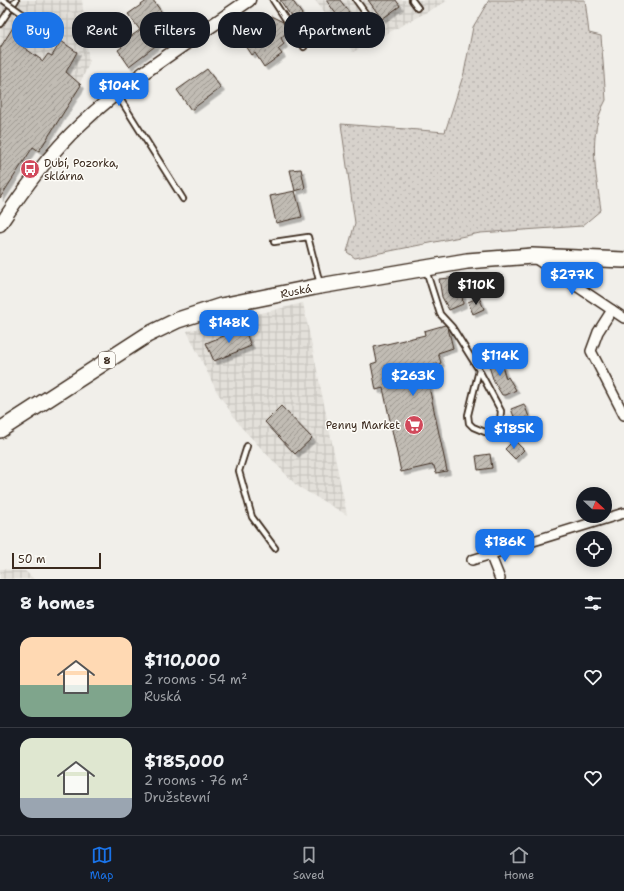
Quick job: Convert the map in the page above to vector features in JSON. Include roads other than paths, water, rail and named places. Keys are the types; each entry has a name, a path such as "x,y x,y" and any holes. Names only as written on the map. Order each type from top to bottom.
{"main road":[{"name":"Ruská","path":"0,430 128,346 169,325 221,306 320,286 467,261 532,256 624,260"}],"street":[{"path":"0,226 32,178 52,154 80,125 117,94 249,0"},
{"path":"532,256 624,318"},
{"path":"612,310 598,332 591,351 624,416"},
{"path":"472,560 624,513"},
{"path":"490,554 500,579"}],"lane":[{"path":"3,0 20,12"},
{"path":"0,24 16,0"},
{"path":"272,0 284,18"},
{"path":"356,0 365,12"},
{"path":"412,0 418,8"},
{"path":"117,94 184,199"},
{"path":"274,242 308,237 320,286"},
{"path":"425,268 440,314 452,327 479,370 501,411 500,421 494,429 485,432 473,427 469,423 468,416 479,370"},
{"path":"247,446 239,471 252,517 275,548"}],"place":[{"name":"Dubí, Pozorka, sklárna","path":"30,169"},
{"name":"Penny Market","path":"414,425"}]}
